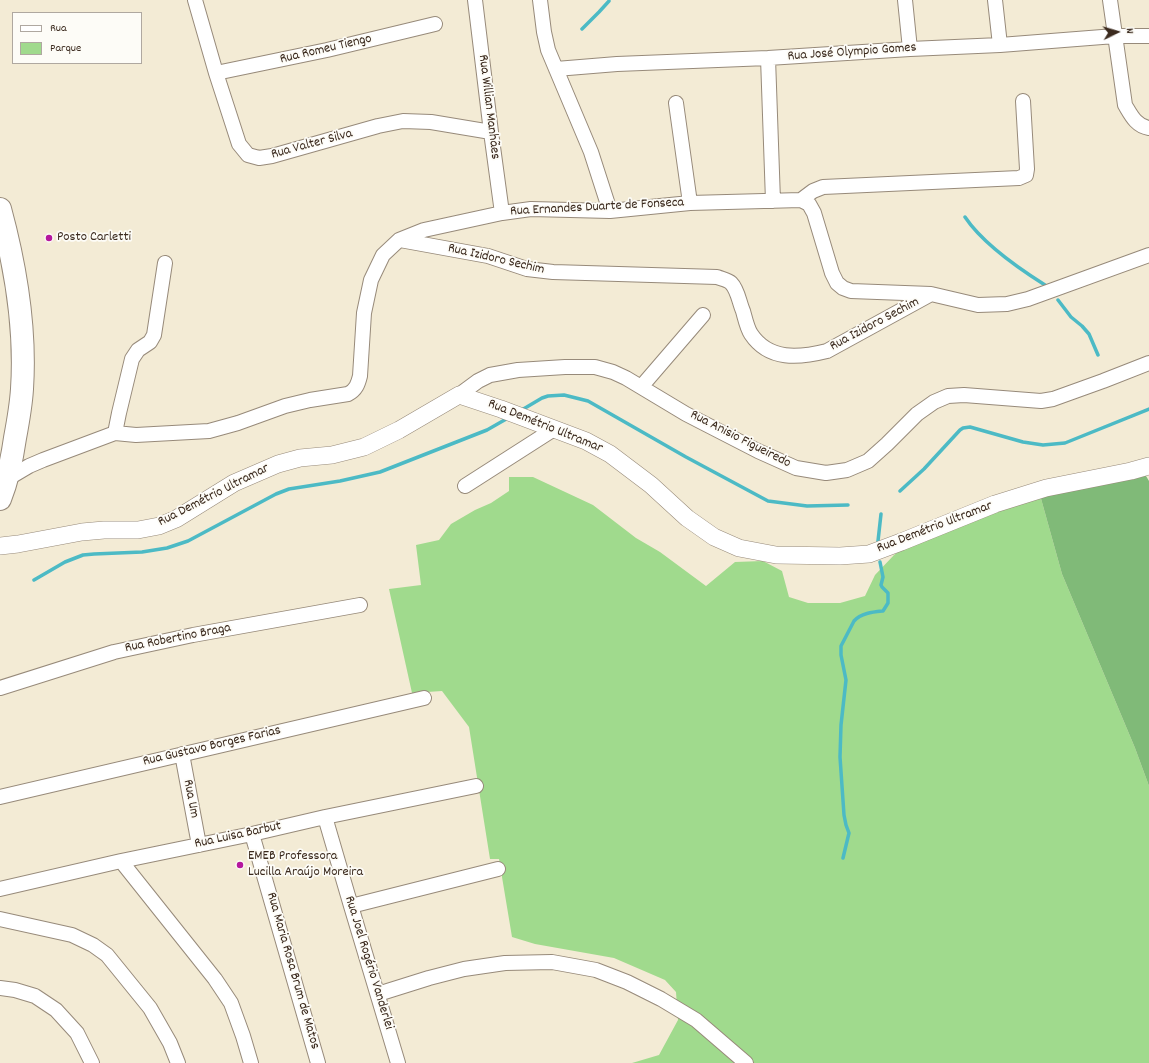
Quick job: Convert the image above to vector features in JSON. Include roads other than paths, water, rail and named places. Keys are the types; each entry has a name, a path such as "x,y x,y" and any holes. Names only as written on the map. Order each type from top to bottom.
{"highway":[{"path":"0,209 19,298 22,346 22,390 17,426 6,446 4,475 0,500"}],"street":[{"name":"Rua Valter Silva","path":"195,0 216,73 239,144 248,155 259,158 272,156 378,126 403,122 431,122 490,132"},
{"name":"Rua Willian Manhães","path":"475,0 490,132 502,213"},
{"path":"540,0 548,50 590,152 610,211"},
{"path":"904,0 910,49"},
{"path":"995,0 1000,45"},
{"path":"1110,0 1125,105 1132,118 1144,127 1149,128"},
{"name":"Rua Romeu Tiengo","path":"216,73 327,50 435,24"},
{"name":"Rua José Olympio Gomes","path":"556,69 617,64 768,58 1000,45 1115,36 1149,36"},
{"path":"768,58 773,201"},
{"path":"931,294 851,291 843,288 837,283 832,273 810,204 801,200 813,191 823,187 1019,178 1026,175 1027,169 1023,101"},
{"path":"676,103 690,203"},
{"name":"Rua Ernandes Duarte de Fonseca","path":"4,475 115,433 136,435 209,431 238,423 285,406 310,400 348,394 358,385 360,376 364,313 371,280 383,255 399,240 424,230 502,213 531,209 610,211 690,203 801,200"},
{"name":"Rua Izidoro Sechim","path":"399,240 488,256 527,269 552,272 717,277 730,282 736,291 750,334 762,346 776,354 791,356 808,356 827,351 931,294 978,305 1007,304 1028,299 1149,255"},
{"path":"115,433 132,359 138,350 150,342 154,335 165,263"},
{"path":"641,387 703,315"},
{"name":"Rua Anisio Figueiredo","path":"459,395 478,381 490,375 518,370 595,367 613,372 626,378 686,414 758,451 796,468 826,473 847,470 868,461 917,414 934,402 948,396 964,395 1041,400 1053,399 1149,363"},
{"name":"Rua Demétrio Ultramar","path":"0,546 82,532 104,530 138,530 159,526 176,519 234,483 278,464 300,458 332,454 364,447 399,430 459,395 506,410 586,441 610,454 651,485 687,518 714,537 739,548 776,555 840,556 869,554 995,504 1039,490 1149,466"},
{"path":"466,486 554,429"},
{"name":"Rua Robertino Braga","path":"0,688 114,652 360,605"},
{"name":"Rua Gustavo Borges Farias","path":"0,797 424,698"},
{"name":"Rua Um","path":"182,754 199,845"},
{"name":"Rua Luisa Barbut","path":"0,888 325,817 476,786"},
{"name":"Rua Joel Rogério Vanderlei","path":"325,817 398,1063"},
{"name":"Rua Maria Rosa Brum de Matos","path":"252,834 318,1063"},
{"path":"121,861 216,979 231,1003 244,1036 250,1063"},
{"path":"351,906 498,869"},
{"path":"0,919 72,935 93,945 107,955 150,1008 170,1044 178,1063"},
{"path":"378,994 429,978 505,963 552,962 596,970 648,992 696,1020 746,1063"},
{"path":"0,988 15,990 35,996 56,1010 77,1033 92,1063"}],"waterway":[{"path":"582,29 609,1"},
{"path":"965,217 972,227 991,246 1045,285"},
{"path":"1058,300 1071,317 1089,334 1098,355"},
{"path":"520,411 548,396 564,395 588,401 686,457 768,501 807,506 848,505"},
{"path":"900,491 924,469 963,428 970,427 1023,442 1043,445 1065,443 1149,409"},
{"path":"34,580 65,562 83,555 142,552 167,548 188,541 276,494 289,489 340,481 380,472 487,430 508,418"},
{"path":"878,541 881,514"},
{"path":"843,858 849,833 844,815 840,757 841,725 846,680 841,655 841,646 857,618 867,613 883,611 888,603 888,593 881,585 883,577 880,562"}],"place":[{"name":"Posto Carletti","path":"49,238"},
{"name":"EMEB Professora Lucilla Araújo Moreira","path":"240,865"}]}
